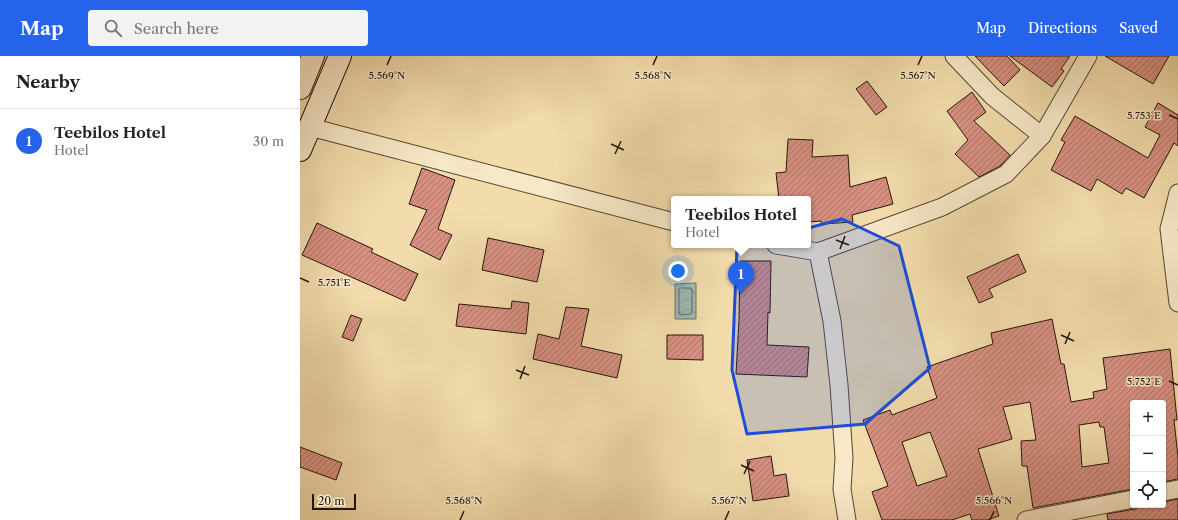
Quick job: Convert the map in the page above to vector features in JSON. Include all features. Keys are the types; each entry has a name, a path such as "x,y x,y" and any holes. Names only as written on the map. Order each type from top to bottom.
{"street":[{"path":"300,88 314,56"},
{"path":"300,150 340,56"},
{"path":"954,56 992,96 1042,136"},
{"path":"794,248 818,252 942,207 1006,174 1042,136 1088,56"},
{"path":"310,128 671,221"},
{"path":"1178,193 1169,229 1178,303"},
{"path":"818,252 832,321 839,385 844,458 842,489 848,520"},
{"path":"1166,491 1178,489"},
{"path":"1026,520 1130,500"}],"highlighted area":[{"path":"842,219 899,246 930,368 865,424 747,434 732,370 737,247"}],"water":[{"path":"696,283 696,319 675,319 675,284"}],"building":[{"path":"975,56 1007,56 1020,70 1004,86"},
{"path":"1010,56 1070,56 1061,69 1064,71 1052,87"},
{"path":"1105,56 1169,56 1153,84"},
{"path":"867,81 887,107 876,115 856,89"},
{"path":"972,92 986,112 974,121 1010,155 1000,166 979,177 955,154 968,140 947,111"},
{"path":"1158,103 1178,115 1178,146 1174,143 1144,198 1126,188 1122,194 1097,179 1091,191 1051,170 1065,142 1061,140 1075,116 1148,158 1160,135 1145,127"},
{"path":"788,139 813,140 812,157 848,155 850,187 886,177 893,204 852,215 853,222 822,224 821,221 811,222 811,196 779,196 776,173 786,172"},
{"path":"422,168 455,180 438,229 452,235 440,260 410,245 427,210 409,204"},
{"path":"317,223 373,249 371,252 418,274 405,301 302,255"},
{"path":"488,238 544,250 537,282 482,270"},
{"path":"1018,254 1026,272 989,289 993,297 979,303 967,277"},
{"path":"740,261 771,261 770,313 768,312 767,345 809,347 807,377 736,374"},
{"path":"512,301 529,303 526,334 456,326 459,304 511,309"},
{"path":"566,307 589,309 581,346 622,355 617,378 533,359 538,334 559,339"},
{"path":"351,315 362,319 353,341 342,337"},
{"path":"1052,319 1061,364 1064,364 1071,402 1094,398 1093,392 1107,389 1103,358 1170,349 1177,420 1174,420 1178,457 1178,479 1166,481 1166,400 1130,400 1130,490 1033,508 1027,466 1022,466 1021,441 1036,440 1030,402 1003,407 1012,439 978,449 999,516 987,520 972,520 970,514 952,520 882,520 872,492 888,486 863,420 890,410 892,415 937,398 927,367 993,344 991,333","holes":["1099,422 1100,427 1104,427 1109,463 1082,467 1079,425","930,432 947,476 917,486 902,442"]},
{"path":"667,335 703,335 703,360 667,359"},
{"path":"300,447 342,463 336,480 300,467"},
{"path":"771,456 774,476 786,474 789,496 753,501 747,460"},
{"path":"1178,499 1178,520 1108,520 1107,514 1137,508 1166,508 1166,501"}],"place":[{"name":"Teebilos Hotel","path":"741,294"}]}
